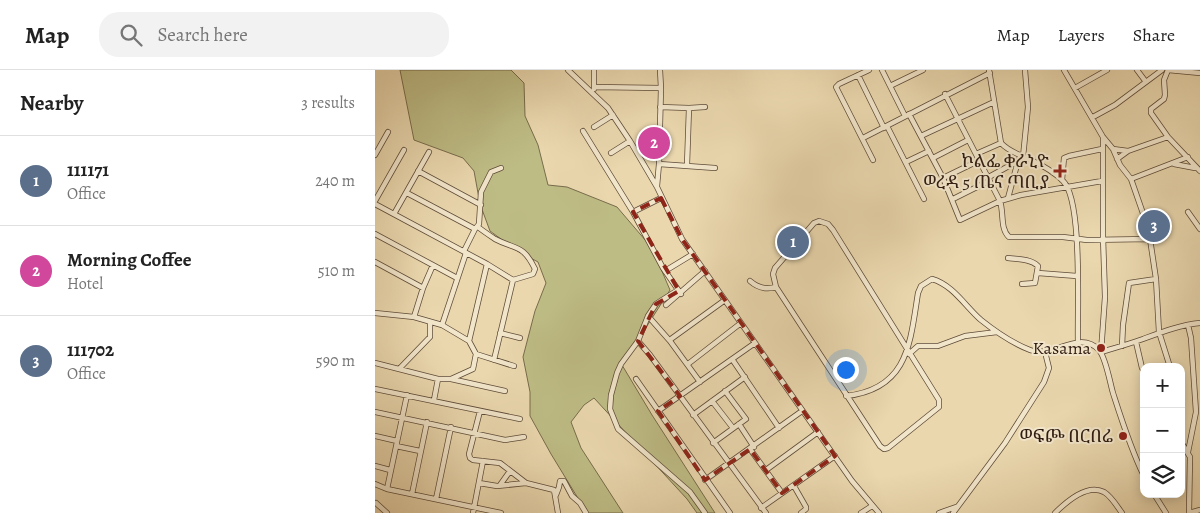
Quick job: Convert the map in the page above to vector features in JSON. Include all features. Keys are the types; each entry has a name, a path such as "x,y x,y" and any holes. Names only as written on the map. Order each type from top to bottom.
{"street":[{"path":"568,70 594,93 613,116 657,187 682,239 802,411 879,513"},
{"path":"594,70 594,93"},
{"path":"657,187 661,88 659,70"},
{"path":"869,70 837,85 837,87 873,160"},
{"path":"882,70 933,158 953,199 960,220 1009,198 1102,181"},
{"path":"890,86 923,70"},
{"path":"953,199 1018,161 1022,156 1028,107 1025,70"},
{"path":"1064,70 1103,137 1113,149 1126,175 1131,179 1146,222 1156,279 1159,332 1168,363"},
{"path":"1075,88 1107,70"},
{"path":"1137,70 1146,82"},
{"path":"1093,117 1115,105 1162,70"},
{"path":"1198,169 1168,137 1151,113 1151,109 1164,99 1165,80 1168,70 1200,73"},
{"path":"863,138 989,71 1001,143 1009,150 1041,165 1062,180 1067,186 1077,239 1078,343"},
{"path":"858,76 906,162 924,199"},
{"path":"594,87 661,88"},
{"path":"945,94 1000,201 1003,214 1003,229 1009,237 1104,241 1149,239"},
{"path":"921,136 994,102"},
{"path":"660,107 705,107"},
{"path":"687,165 689,108"},
{"path":"594,127 613,116"},
{"path":"583,131 679,292"},
{"path":"375,155 387,132"},
{"path":"1103,137 1102,181 1105,297 1101,352 1121,416 1140,466"},
{"path":"1117,159 1128,151 1168,137"},
{"path":"933,158 969,140"},
{"path":"611,153 630,141"},
{"path":"976,154 1001,143"},
{"path":"1062,180 1065,158 1102,149"},
{"path":"1113,149 1128,151"},
{"path":"404,150 375,203 513,280 533,274 535,269 525,252 407,193"},
{"path":"906,162 929,151"},
{"path":"394,214 429,152"},
{"path":"1131,179 1188,157"},
{"path":"943,178 978,161"},
{"path":"1009,198 1018,161"},
{"path":"659,164 715,168"},
{"path":"1172,164 1198,169"},
{"path":"442,325 465,252 481,218 481,192 491,172 501,168"},
{"path":"418,171 481,205"},
{"path":"633,212 661,198"},
{"path":"1188,212 1200,229"},
{"path":"823,221 833,230 908,352 940,403 939,407 927,418 888,448 884,449 879,446 776,287 773,274 775,268 815,223 823,221"},
{"path":"375,234 457,278"},
{"path":"665,271 693,254"},
{"path":"1008,258 1022,259 1035,263 1038,266 1035,283 1022,284"},
{"path":"375,262 423,288"},
{"path":"469,341 487,264"},
{"path":"414,316 433,265"},
{"path":"666,305 679,292 705,272"},
{"path":"1038,273 1077,276"},
{"path":"846,396 856,395 883,385 893,376 908,352 918,293 921,286 932,279 943,282 980,319 998,332 1032,351 1045,352 1078,343 1088,343 1101,352"},
{"path":"1122,346 1129,283 1156,279"},
{"path":"494,360 513,280"},
{"path":"750,282 760,288 769,289 776,287"},
{"path":"679,292 656,304 648,316 638,341 621,364 610,403 611,415 618,429 689,492 705,513"},
{"path":"670,341 725,300"},
{"path":"375,313 414,316 442,325 469,341 476,354 473,368 451,379"},
{"path":"648,316 670,341 700,382"},
{"path":"400,368 430,337 430,322"},
{"path":"1101,352 1136,342 1159,332 1188,324 1200,323"},
{"path":"688,364 741,324"},
{"path":"1188,324 1191,338 1197,412 1188,452"},
{"path":"908,352 918,346 938,346 965,336 998,332"},
{"path":"500,333 520,338"},
{"path":"638,341 765,513"},
{"path":"1136,342 1141,363"},
{"path":"658,411 755,343"},
{"path":"953,513 1005,444 1045,382 1049,368 1045,352"},
{"path":"476,354 514,366"},
{"path":"732,359 779,428"},
{"path":"375,363 438,379 451,379 505,391"},
{"path":"693,414 745,377"},
{"path":"434,400 438,379"},
{"path":"636,379 729,513"},
{"path":"375,389 519,419"},
{"path":"713,442 746,418 725,391"},
{"path":"387,489 407,395"},
{"path":"712,401 733,428"},
{"path":"480,411 469,457 473,460 500,463 526,483"},
{"path":"705,480 802,411"},
{"path":"375,412 475,432 505,440 524,438"},
{"path":"412,494 427,422"},
{"path":"739,424 752,448 782,493"},
{"path":"436,499 451,427"},
{"path":"766,470 818,432"},
{"path":"375,436 420,451"},
{"path":"1185,448 1190,457 1189,513 1200,510"},
{"path":"761,508 835,456"},
{"path":"473,513 483,461"},
{"path":"375,466 390,470"},
{"path":"500,485 510,471"},
{"path":"556,495 560,481 563,481 586,513"},
{"path":"479,483 491,486 526,483 554,490 558,513"},
{"path":"375,484 387,489 501,513"},
{"path":"794,486 806,507 806,510 801,513"},
{"path":"1055,513 1067,501 1089,491 1103,492 1110,497 1122,513"},
{"path":"1157,498 1166,513"},
{"path":"376,503 387,513"},
{"path":"861,513 872,506"},
{"path":"939,513 957,506"}],"highlighted area":[{"path":"661,198 682,239 835,456 782,493 750,449 705,480 658,411 680,396 638,341 656,304 679,291 633,212"}],"shaded area":[{"path":"400,70 511,70 524,83 525,116 538,145 548,185 567,187 617,207 652,248 670,290 622,365 715,513 697,513 687,499 594,398 584,405 571,422 581,448 623,513 587,513 530,416 530,392 523,357 535,311 546,283 538,262 516,250 490,231 480,204 474,171 463,158 414,140"}],"place":[{"name":"Morning Coffee","path":"654,143"},
{"name":"ኮልፌ ቀራኒዮ ወረዳ 5 ጤና ጣቢያ","path":"1060,171"},
{"name":"111702","path":"1154,226"},
{"name":"111171","path":"793,242"},
{"name":"Kasama","path":"1101,348"},
{"name":"ወፍጮ በርበሬ","path":"1123,436"}]}
